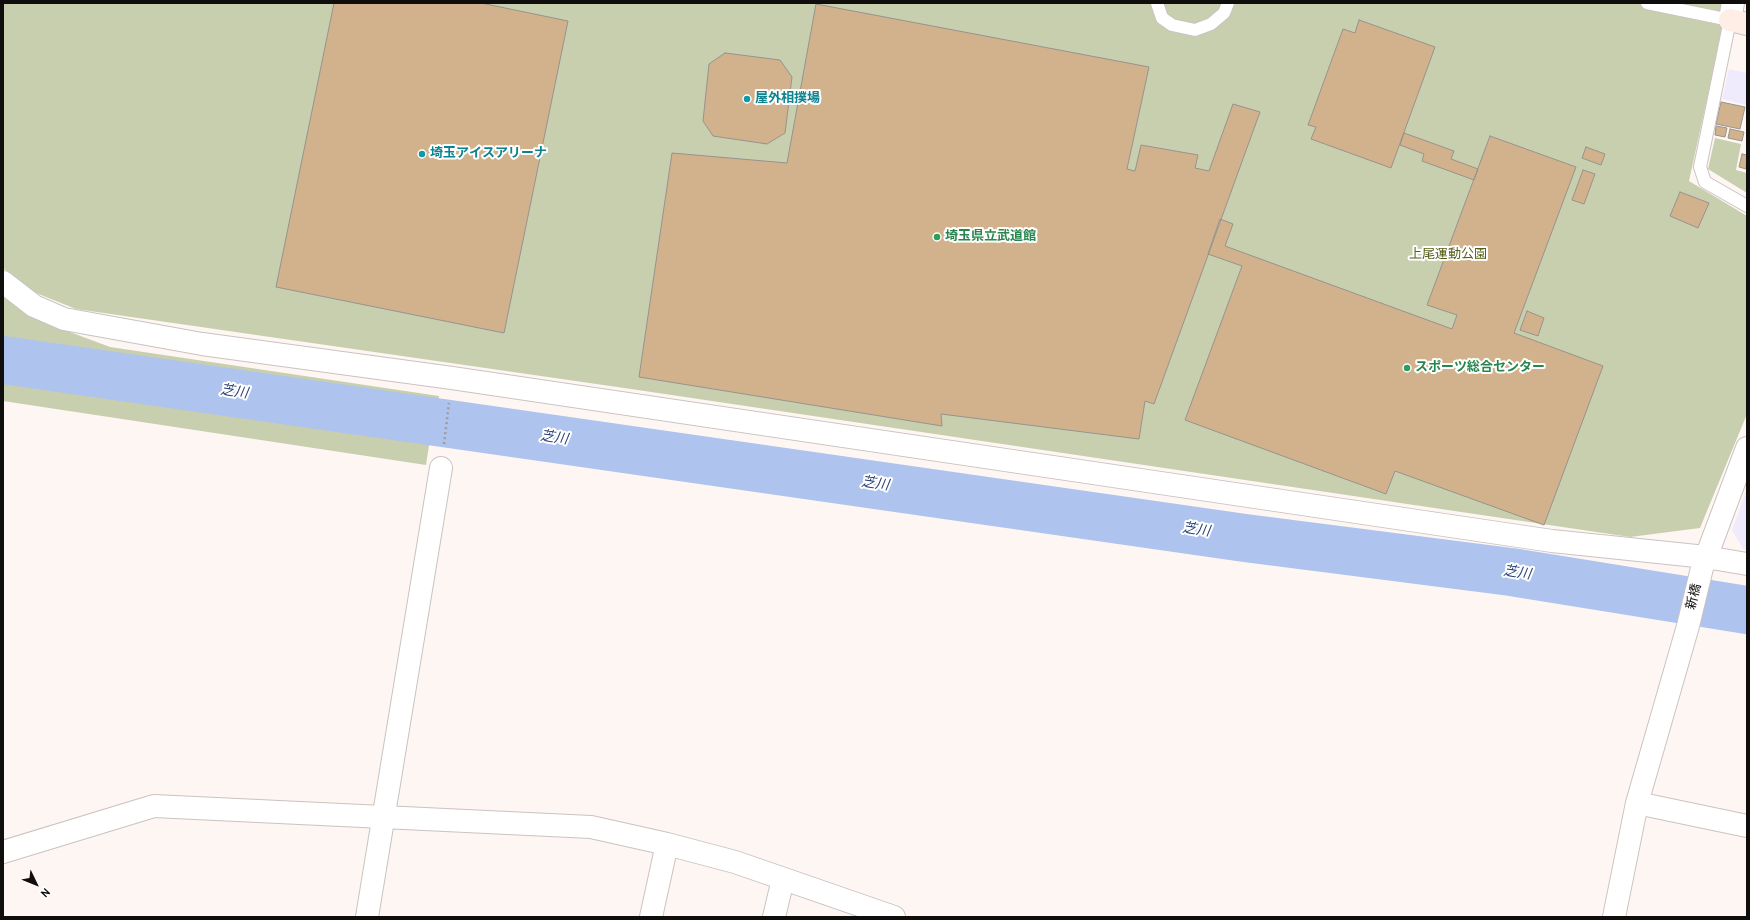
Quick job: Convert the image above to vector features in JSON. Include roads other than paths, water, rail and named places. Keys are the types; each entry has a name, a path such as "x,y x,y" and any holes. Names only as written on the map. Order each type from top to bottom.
{"street":[{"path":"3,282 34,306 64,319 202,344 460,380 1704,563 1747,564"},
{"name":"新橋","path":"1614,917 1637,803 1688,626 1704,563 1747,448"},
{"path":"367,917 441,468"},
{"path":"1637,803 1747,826"},
{"path":"3,852 154,806 440,821 591,827 668,844 735,862 894,917"},
{"path":"651,917 668,844"},
{"path":"774,917 783,879"}],"lane":[{"path":"1157,3 1162,18 1172,24 1195,30 1211,24 1224,12 1228,3"},
{"path":"1647,3 1737,16 1700,167 1705,182 1747,206"}],"waterway":[{"name":"芝川","path":"3,360 1245,538 1511,572 1747,610"}],"place":[{"name":"屋外相撲場","path":"747,99"},
{"name":"埼玉アイスアリーナ","path":"422,154"},
{"name":"埼玉県立武道館","path":"937,237"},
{"name":"スポーツ総合センター","path":"1407,368"}],"park label":[{"name":"上尾運動公園","path":"1448,255"}]}
